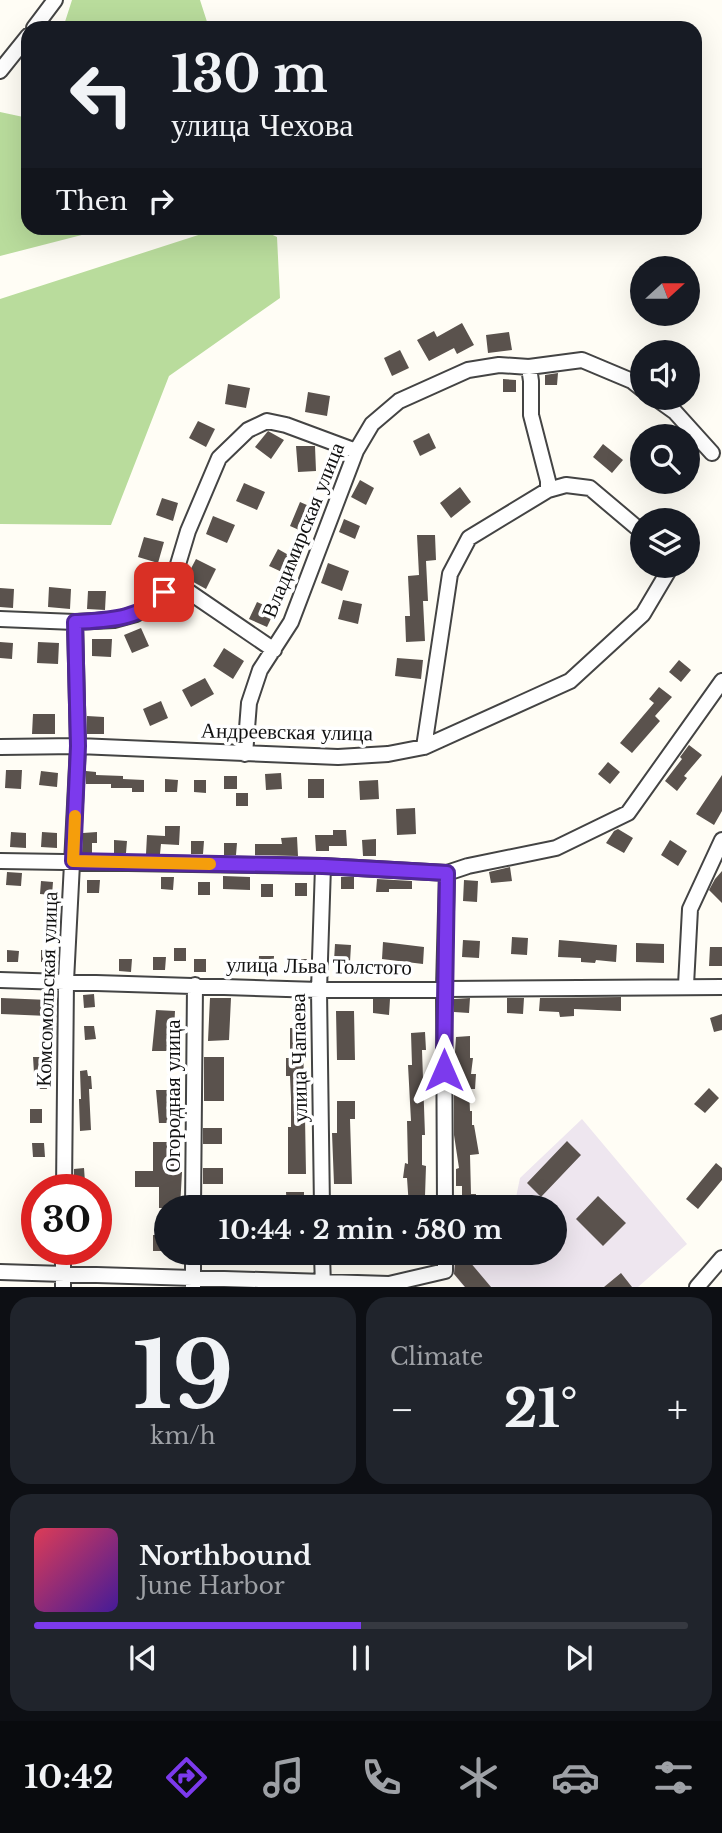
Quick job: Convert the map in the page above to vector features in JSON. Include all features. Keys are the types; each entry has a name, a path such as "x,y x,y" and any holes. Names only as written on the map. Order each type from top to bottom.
{"street":[{"path":"39,21 55,0"},
{"path":"0,71 21,45"},
{"name":"Владимирская улица","path":"245,754 249,703 260,670 291,622 356,451 372,424 399,401 468,370 499,365 529,367 582,360 630,380"},
{"path":"529,367 531,415 548,490"},
{"path":"672,410 712,453"},
{"path":"0,619 75,622 114,620 136,614 155,603 173,581 188,531 219,458 248,429 267,421 286,425 356,451"},
{"path":"424,747 450,574 468,538 548,490 566,485 590,488 630,522"},
{"name":"Андреевская улица","path":"0,747 78,746 338,757 388,754 424,747 570,681 643,614 664,578"},
{"path":"173,581 274,650"},
{"name":"Комсомольская улица","path":"64,1174 66,981 78,746 75,622"},
{"path":"0,861 323,866 447,873 468,866 556,848 628,813 722,681"},
{"path":"686,985 690,909 722,840"},
{"name":"улица Чапаева","path":"322,1195 319,990 323,866"},
{"path":"445,1195 444,988 447,873"},
{"name":"улица Льва Толстого","path":"0,980 319,990 686,985 722,987"},
{"name":"Огородная улица","path":"193,1195 195,985"},
{"path":"697,1287 722,1258"},
{"path":"323,1265 323,1284"},
{"path":"0,1272 63,1280 389,1284 445,1271 445,1265"}],"shaded area":[{"path":"582,1119 687,1244 638,1287 464,1287 449,1268 453,1265 567,1265 567,1195 516,1195 520,1178"}],"green space":[{"path":"72,0 200,0 207,21 65,21"},
{"path":"0,112 21,116 21,235 82,235 0,256"},
{"path":"198,235 277,237 280,298 169,376 111,525 0,524 0,299"}],"building":[{"path":"462,323 474,345 457,354 454,348 429,361 417,340 434,331 437,337"},
{"path":"509,332 512,350 488,353 486,335"},
{"path":"400,350 409,368 392,376 384,358"},
{"path":"558,373 557,385 545,385 545,375"},
{"path":"503,379 516,380 516,392 503,392"},
{"path":"228,384 250,388 246,408 225,404"},
{"path":"308,392 330,396 327,416 305,412"},
{"path":"198,421 215,429 206,447 189,438"},
{"path":"268,431 284,440 271,459 255,447"},
{"path":"429,433 436,448 420,456 413,441"},
{"path":"603,444 623,460 612,473 593,457"},
{"path":"296,446 315,446 316,471 298,472"},
{"path":"360,480 374,488 366,505 351,497"},
{"path":"244,483 265,492 257,510 236,501"},
{"path":"460,487 471,502 451,518 440,503"},
{"path":"162,498 178,503 173,521 156,515"},
{"path":"300,502 316,509 306,533 290,526"},
{"path":"213,516 235,525 227,543 206,534"},
{"path":"344,519 360,526 355,539 339,532"},
{"path":"417,535 435,535 436,560 426,561 428,601 423,601 425,641 406,642 405,616 410,616 408,576 419,575"},
{"path":"144,537 164,542 158,563 138,557"},
{"path":"278,549 292,557 284,573 269,566"},
{"path":"196,559 216,569 206,589 186,578"},
{"path":"328,563 349,571 342,591 321,583"},
{"path":"49,587 71,589 70,609 48,607"},
{"path":"0,588 14,589 13,608 0,607"},
{"path":"88,591 106,591 105,610 87,609"},
{"path":"175,600 185,612 174,622 164,610"},
{"path":"343,600 362,604 358,624 338,619"},
{"path":"257,602 275,610 267,627 249,619"},
{"path":"141,628 149,646 132,653 124,635"},
{"path":"92,639 112,639 111,657 92,656"},
{"path":"0,642 13,643 12,659 0,658"},
{"path":"38,642 59,643 58,664 37,663"},
{"path":"224,648 244,661 233,679 213,666"},
{"path":"397,658 423,660 421,679 395,676"},
{"path":"679,660 691,670 681,682 669,672"},
{"path":"205,678 214,694 191,707 182,690"},
{"path":"659,687 672,697 655,716 660,721 632,753 620,743 654,703 649,699"},
{"path":"161,701 168,718 150,726 143,709"},
{"path":"33,714 55,714 55,734 32,734"},
{"path":"87,716 104,717 104,734 87,734"},
{"path":"689,745 702,755 684,776 687,778 677,791 665,781"},
{"path":"608,762 620,772 610,784 598,774"},
{"path":"6,770 22,770 21,789 5,788"},
{"path":"41,771 58,773 57,787 39,785"},
{"path":"86,771 96,772 96,775 144,780 144,792 132,792 132,788 111,788 111,784 86,784"},
{"path":"281,773 282,789 266,790 265,774"},
{"path":"722,775 722,811 714,825 696,814"},
{"path":"224,776 237,776 237,789 224,789"},
{"path":"165,779 178,780 177,792 165,792"},
{"path":"308,779 324,779 324,798 308,798"},
{"path":"194,780 206,780 206,793 194,792"},
{"path":"378,780 379,799 360,800 359,781"},
{"path":"236,793 248,793 248,806 236,806"},
{"path":"415,808 416,834 397,835 396,809"},
{"path":"165,826 180,826 179,845 161,844 160,854 146,854 147,835 165,836"},
{"path":"618,829 633,838 624,853 606,843"},
{"path":"333,830 346,830 347,846 329,846 329,851 316,851 315,835 333,835"},
{"path":"11,832 26,833 26,848 10,847"},
{"path":"42,832 57,833 57,848 41,847"},
{"path":"97,832 97,843 92,843 92,853 82,853 83,833"},
{"path":"297,837 298,856 255,855 255,844 282,844 281,838"},
{"path":"376,839 376,856 363,856 362,840"},
{"path":"114,840 127,841 126,853 114,853"},
{"path":"670,840 687,851 678,866 661,855"},
{"path":"191,841 204,841 203,854 191,854"},
{"path":"224,843 237,843 236,855 224,855"},
{"path":"510,867 512,881 491,883 489,872"},
{"path":"722,871 722,903 709,890"},
{"path":"7,872 22,873 21,886 6,885"},
{"path":"223,876 250,877 250,890 223,889"},
{"path":"161,877 174,877 173,890 161,889"},
{"path":"341,877 354,877 354,889 341,889"},
{"path":"377,879 412,881 412,889 376,892"},
{"path":"87,880 100,880 99,893 87,893"},
{"path":"464,880 478,881 477,902 463,901"},
{"path":"41,881 53,882 52,895 40,894"},
{"path":"198,882 210,882 210,895 198,895"},
{"path":"295,883 307,883 307,896 295,896"},
{"path":"261,884 273,884 273,897 261,897"},
{"path":"512,937 528,938 527,955 511,954"},
{"path":"463,940 480,941 479,958 462,957"},
{"path":"559,940 617,945 616,962 581,962 581,958 558,957"},
{"path":"383,942 424,947 423,964 382,959"},
{"path":"636,943 664,944 664,963 636,962"},
{"path":"335,944 351,945 350,962 334,961"},
{"path":"710,947 722,947 722,966 709,966"},
{"path":"174,948 186,948 186,961 174,961"},
{"path":"7,950 19,951 18,962 7,962"},
{"path":"41,950 54,950 54,962 41,962"},
{"path":"259,956 274,956 273,973 258,973"},
{"path":"153,957 166,957 165,970 153,970"},
{"path":"119,959 132,959 131,972 119,971"},
{"path":"194,959 206,959 206,972 194,972"},
{"path":"228,959 240,960 240,972 228,972"},
{"path":"294,959 307,959 306,972 294,972"},
{"path":"94,994 95,1007 84,1008 83,995"},
{"path":"621,997 621,1011 574,1009 574,1016 560,1017 559,1012 539,1011 540,998"},
{"path":"1,998 49,1000 48,1016 1,1014"},
{"path":"210,998 231,998 229,1040 208,1041"},
{"path":"470,998 469,1013 454,1012 454,999"},
{"path":"507,998 524,998 523,1014 507,1013"},
{"path":"373,999 390,999 389,1015 373,1013"},
{"path":"156,1010 175,1011 173,1051 152,1051"},
{"path":"336,1011 354,1011 355,1060 337,1060"},
{"path":"722,1014 722,1030 714,1032 710,1018"},
{"path":"84,1026 94,1026 96,1039 85,1040"},
{"path":"290,1028 307,1028 307,1047 303,1047 304,1079 307,1079 308,1098 308,1117 305,1117 306,1174 288,1174 291,1098 290,1076 286,1076 286,1058 290,1058"},
{"path":"425,1032 426,1050 422,1050 425,1135 422,1135 422,1165 426,1166 425,1195 408,1195 407,1178 403,1178 405,1163 408,1164 407,1121 411,1121 408,1065 412,1065 411,1033"},
{"path":"470,1036 470,1058 473,1058 471,1074 476,1074 475,1089 469,1089 472,1125 479,1154 470,1155 471,1194 476,1195 462,1195 462,1186 456,1186 456,1169 459,1168 454,1135 456,1037"},
{"path":"33,1057 45,1057 47,1089 35,1089"},
{"path":"204,1057 224,1057 224,1101 204,1101"},
{"path":"87,1070 88,1076 91,1076 92,1089 89,1089 91,1130 80,1131 80,1071"},
{"path":"709,1088 719,1098 705,1113 694,1104"},
{"path":"156,1090 177,1090 180,1123 159,1123"},
{"path":"337,1101 355,1101 355,1119 350,1119 352,1184 334,1184 332,1133 337,1133"},
{"path":"30,1109 42,1109 42,1123 30,1123"},
{"path":"203,1128 222,1128 222,1144 203,1144"},
{"path":"567,1141 581,1155 543,1195 539,1195 527,1183"},
{"path":"153,1142 174,1142 174,1172 182,1172 181,1195 159,1195 159,1187 135,1187 135,1171 153,1171"},
{"path":"32,1143 44,1143 45,1157 33,1157"},
{"path":"716,1163 722,1168 722,1180 698,1209 686,1199"},
{"path":"84,1168 84,1174 74,1174 74,1169"},
{"path":"203,1168 223,1168 223,1184 203,1184"},
{"path":"286,1192 304,1192 304,1195 286,1195"},
{"path":"598,1196 626,1223 603,1246 576,1219"},
{"path":"455,1265 472,1265 491,1287 465,1287 454,1274"},
{"path":"621,1273 632,1287 604,1287"}],"slow traffic":[{"path":"75,816 73,861 210,864"}],"route":[{"path":"164,592 155,603 136,614 114,620 75,622 78,746 73,861 323,866 447,873 444,1070"}]}
